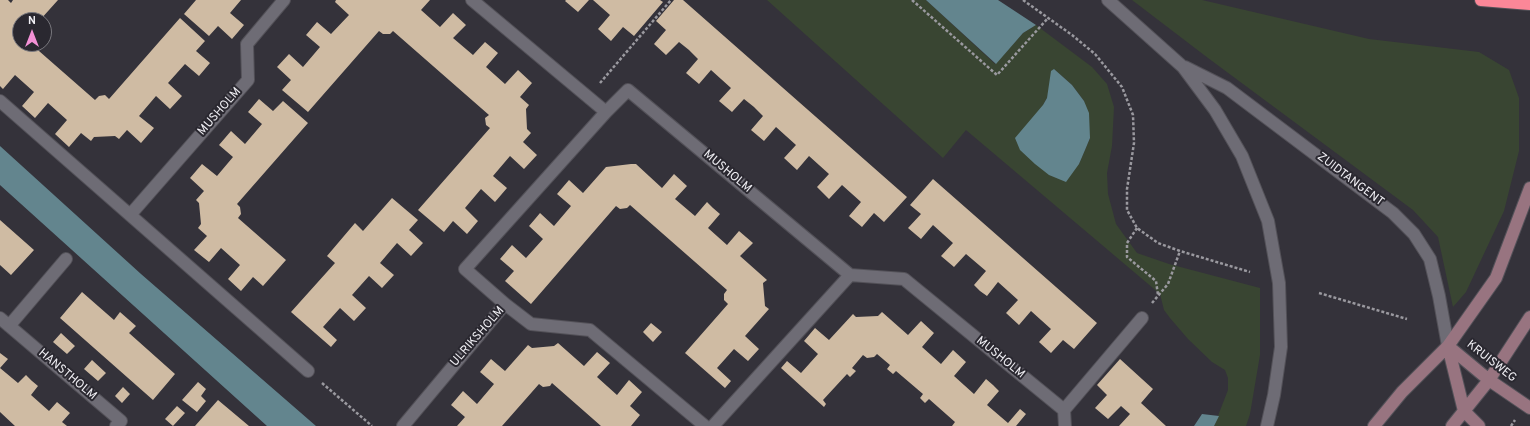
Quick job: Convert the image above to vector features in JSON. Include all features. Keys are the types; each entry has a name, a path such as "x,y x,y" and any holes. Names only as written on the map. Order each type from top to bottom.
{"highway":[{"path":"1481,0 1530,4"}],"main road":[{"path":"1374,426 1402,392 1448,346 1496,278 1530,188"},
{"path":"1452,426 1489,380 1530,317"},
{"name":"KRUISWEG","path":"1448,346 1489,380 1530,408"},
{"name":"KRUISWEG","path":"1448,346 1464,411"},
{"path":"1464,411 1479,426"}],"street":[{"name":"MUSHOLM","path":"130,215 248,80 247,44 284,0"},
{"path":"472,0 606,112"},
{"name":"ZUIDTANGENT","path":"1108,0 1184,67 1215,110 1242,156 1268,221 1279,283 1281,347 1274,395 1266,426"},
{"name":"ZUIDTANGENT","path":"1184,67 1227,88 1393,212 1414,234 1430,259 1439,296 1448,346"},
{"name":"MUSHOLM","path":"505,304 465,269 606,112 628,90 850,275 904,279 1064,410"},
{"path":"0,101 308,371"},
{"name":"HANSTHOLM","path":"66,259 4,322 120,421 116,426"},
{"path":"714,426 850,275"},
{"name":"ULRIKSHOLM","path":"403,426 505,304 531,324 590,330 705,426"},
{"path":"1065,426 1064,410 1142,318"}],"path":[{"path":"588,97 671,0"},
{"path":"912,0 997,75 1048,18"},
{"path":"1023,0 1072,35 1095,54 1122,87 1132,115 1134,143 1127,189 1127,210 1137,228 1158,243 1250,272"},
{"path":"1137,228 1127,242 1127,257 1156,281 1158,295 1168,284 1180,251"},
{"path":"1319,293 1407,319"},
{"path":"308,371 372,426"}],"green space":[{"path":"767,0 926,0 995,64 1023,33 1036,25 1092,67 1107,84 1114,107 1112,146 1107,173 1108,194 1116,224 1137,253 1169,264 1260,288 1260,355 1250,414 1246,426 1214,426 1228,390 1228,378 1225,370 1212,362 1188,339 1170,318 1164,310 1160,294 966,130 943,158","holes":["1054,69 1072,85 1084,101 1090,138 1079,164 1043,105 1047,98"]},
{"path":"1132,0 1202,0 1369,39 1479,52 1509,70 1519,98 1519,151 1504,211 1466,292 1453,307 1438,237 1413,210"}],"water":[{"path":"926,0 998,0 1036,25 1023,33 996,64"},
{"path":"1054,69 1072,85 1084,101 1089,113 1090,138 1079,164 1066,182 1049,175 1035,164 1020,150 1015,138 1043,105 1047,98 1051,71"},
{"path":"0,146 141,274 316,426 267,426 0,185"},
{"path":"1202,414 1219,416 1214,426 1194,426"}],"building":[{"path":"0,0 8,0 11,3 13,0 58,0 47,12 12,12 12,52 40,52 95,100 99,96 105,95 109,99 180,18 205,41 196,51 210,63 199,76 185,64 168,83 182,96 170,109 156,96 139,116 154,128 141,143 127,130 119,139 115,136 94,137 91,141 81,133 69,147 55,134 67,120 48,103 35,118 22,106 34,92 15,75 3,89 0,86"},
{"path":"196,0 241,0 230,13 244,25 232,39 218,26 209,36 184,14"},
{"path":"336,0 430,0 421,10 440,27 453,13 466,25 453,38 473,55 485,42 498,53 486,67 505,84 518,70 532,83 520,97 529,105 526,109 527,129 531,133 523,142 537,155 524,169 510,156 493,176 507,188 495,202 481,189 465,208 478,221 467,234 453,221 444,232 418,210 490,128 486,125 485,118 489,115 393,31 390,34 383,34 379,31 308,112 282,90 291,80 277,67 289,54 303,67 320,47 306,35 317,22 331,34 349,15 335,2"},
{"path":"589,0 578,12 565,1"},
{"path":"593,0 660,0 663,2 634,36 623,27 611,41 598,29 610,15"},
{"path":"674,0 683,0 907,197 884,222 874,213 862,227 849,216 861,202 842,185 829,199 817,187 829,174 809,156 797,170 784,158 796,145 776,127 764,141 751,130 763,116 754,107 744,99 732,112 719,101 731,88 711,70 699,84 686,73 698,59 689,50 679,42 666,55 654,44 666,30 656,21"},
{"path":"259,99 273,111 283,101 308,123 237,204 240,207 241,214 238,218 286,260 263,286 253,277 241,291 228,279 240,265 221,248 209,262 194,250 207,236 198,228 201,224 199,203 196,200 204,191 190,178 202,164 217,176 233,157 219,145 231,131 245,144 262,124 248,112"},
{"path":"636,164 662,188 674,174 687,186 675,199 695,216 707,202 720,214 708,228 727,245 739,231 753,243 740,256 767,280 763,283 765,306 769,309 745,336 759,349 748,361 734,349 717,368 731,381 725,388 685,353 728,304 724,300 724,294 727,290 630,205 627,208 620,209 616,206 531,304 505,281 514,271 500,259 512,245 526,258 543,239 529,226 540,213 554,226 571,206 557,194 569,180 583,193 606,167"},
{"path":"933,179 1097,323 1074,349 1063,340 1051,353 1039,342 1051,329 1031,311 1019,325 1006,313 1018,300 998,282 987,296 980,291 974,285 986,271 966,254 954,267 941,256 953,243 933,225 921,239 908,228 921,214 910,205"},
{"path":"392,198 418,220 409,230 423,243 411,256 397,243 380,263 394,275 382,288 369,276 352,295 366,308 354,321 340,308 323,327 337,340 331,347 291,312 335,263 327,256 355,223 363,231"},
{"path":"0,220 34,250 11,275 0,265"},
{"path":"82,292 114,320 120,312 136,326 129,333 175,374 153,400 60,318"},
{"path":"882,312 908,335 921,321 934,333 922,347 941,364 953,350 966,362 954,376 974,394 986,379 993,385 999,391 987,405 1008,423 1020,409 1026,414 1016,426 952,426 955,422 929,399 925,403 920,398 923,394 896,371 893,374 887,369 890,365 877,354 874,357 867,358 863,355 852,368 856,371 850,377 847,374 823,400 826,404 824,407 781,368 787,361 801,373 818,354 804,341 815,328 829,340 853,314 856,317 878,316"},
{"path":"651,323 662,332 653,342 643,332"},
{"path":"61,333 75,346 67,354 53,342"},
{"path":"558,343 584,366 597,352 610,363 597,377 617,395 629,380 642,392 630,406 640,415 631,426 601,426 552,383 550,386 543,387 539,384 502,426 457,426 465,417 451,405 463,391 477,404 494,384 480,372 491,359 505,371 528,345 532,348 554,346"},
{"path":"0,353 8,359 0,368"},
{"path":"1120,359 1153,389 1141,403 1166,426 1119,426 1130,414 1121,406 1108,419 1095,408 1107,395 1097,385"},
{"path":"92,360 106,373 98,381 84,369"},
{"path":"0,368 18,383 26,375 38,386 31,395 49,411 57,402 70,413 62,422 67,426 15,426 0,412"},
{"path":"198,382 206,389 201,396 206,401 197,412 182,400"},
{"path":"123,387 130,394 122,403 115,396"},
{"path":"218,400 249,426 195,426"},
{"path":"177,406 185,413 173,426 165,419"}]}
